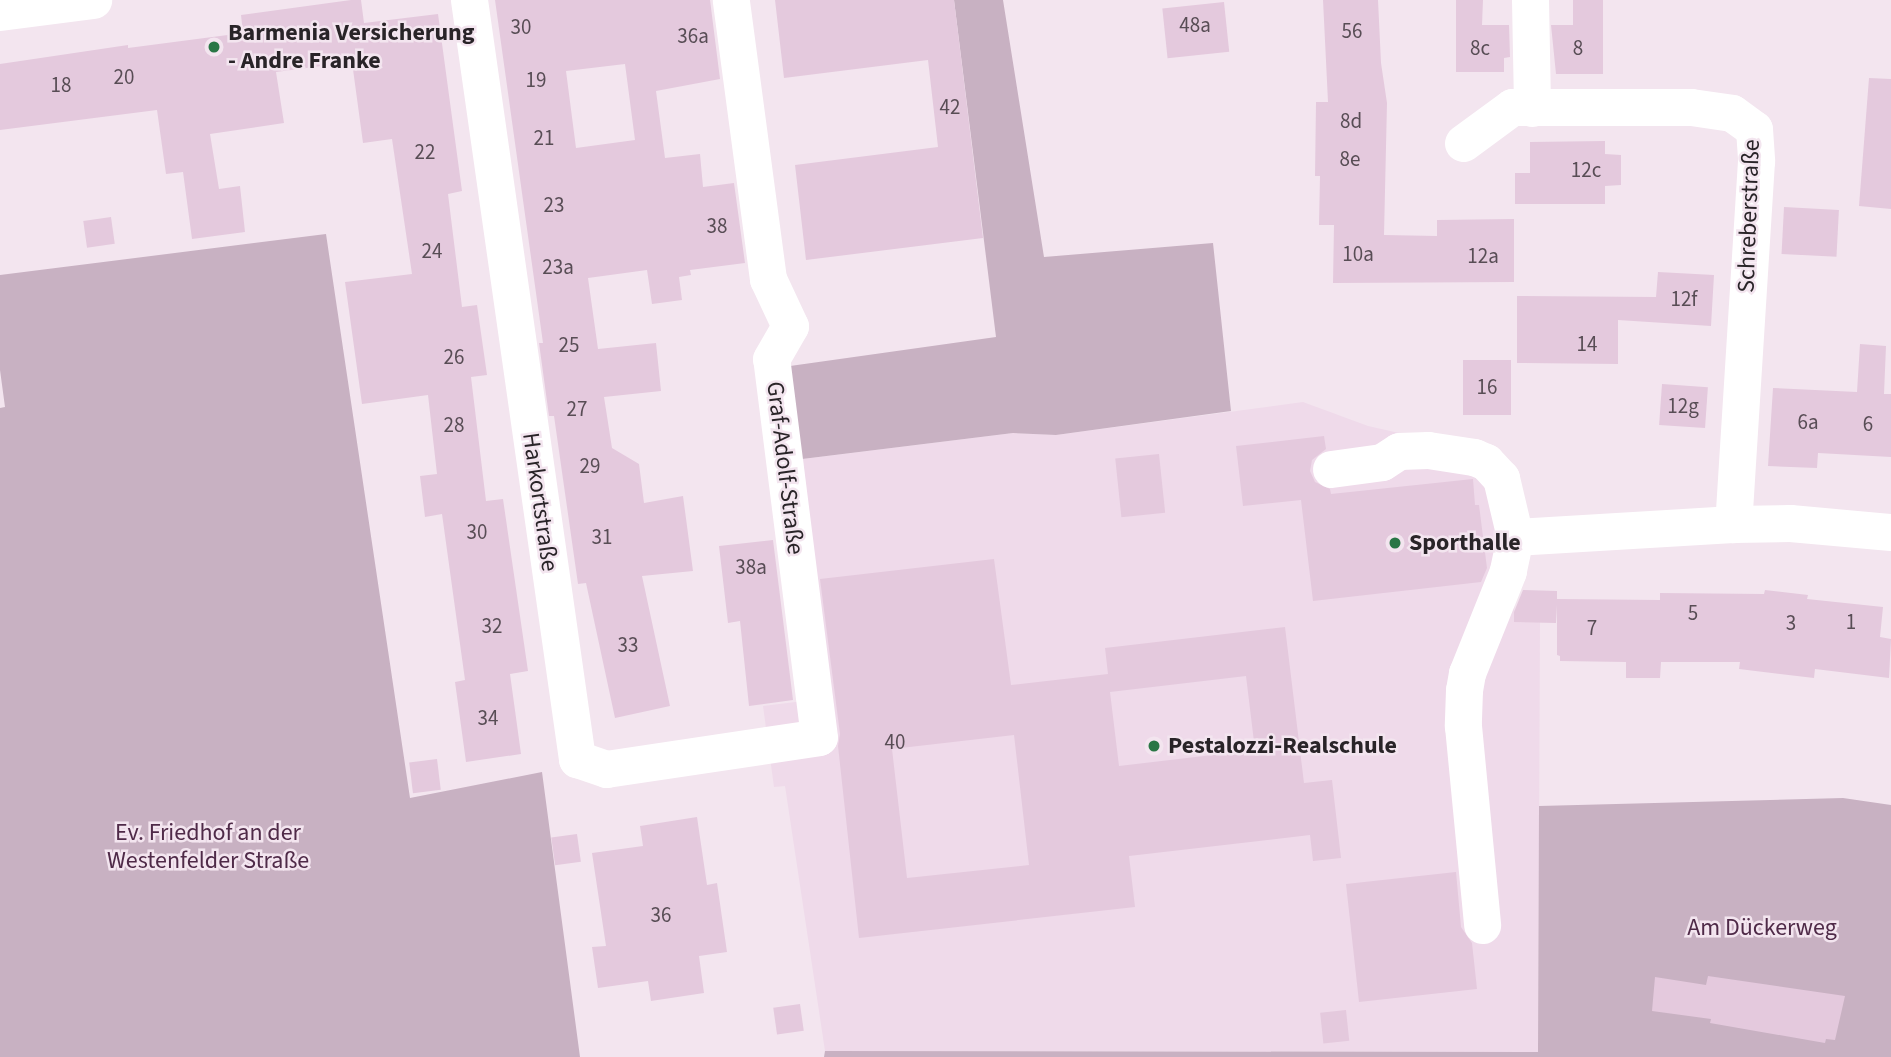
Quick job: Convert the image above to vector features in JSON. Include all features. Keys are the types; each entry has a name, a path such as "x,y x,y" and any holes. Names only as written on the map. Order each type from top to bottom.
{"street":[{"path":"0,12 93,0"},
{"name":"Harkortstraße","path":"469,0 577,759 606,769 819,737"},
{"name":"Graf-Adolf-Straße","path":"731,0 768,279 789,326 771,359 819,737"},
{"path":"1530,0 1532,108"},
{"name":"Schreberstraße","path":"1463,143 1512,107 1691,107 1731,113 1754,130 1756,161 1733,524"},
{"path":"1331,469 1382,461 1399,452 1427,450 1474,457 1486,462 1501,478 1515,537 1508,571 1467,673 1464,690 1463,726 1482,925"},
{"path":"1515,537 1790,523 1891,532"}],"shaded area":[{"name":"Pestalozzi-Realschule","path":"1303,402 1368,426 1488,453 1515,590 1514,622 1540,622 1538,1052 825,1051 785,786 774,787 763,706 828,698 803,459 1013,433 1056,435"}],"green space":[{"path":"954,0 1003,0 1044,257 1213,243 1231,411 1056,435 1013,433 794,460 783,367 996,337"},
{"name":"Ev. Friedhof an der Westenfelder Straße","path":"326,234 410,798 542,772 580,1057 0,1057 0,408 5,407 0,370 0,275"},
{"name":"Am Dückerweg","path":"1843,798 1891,805 1891,1057 824,1057 825,1051 1538,1052 1539,806"}],"building":[{"path":"361,0 364,23 438,14 462,191 448,194 462,307 477,305 487,375 471,377 486,501 503,499 528,671 510,674 521,754 466,762 455,682 465,680 442,514 425,517 420,476 437,474 428,395 362,404 345,282 412,274 392,139 363,143 352,62 276,72 284,123 210,134 219,189 240,186 245,232 192,239 183,172 166,174 157,110 0,130 0,64 128,45 128,48 243,33 241,15"},
{"path":"495,0 710,0 720,79 656,91 665,158 700,154 703,187 734,183 745,263 690,270 691,275 679,277 682,300 652,304 647,270 588,278 598,349 656,343 661,391 604,397 612,448 639,464 644,503 683,496 693,571 642,576 670,706 615,718 586,583 578,584 554,416 549,416 539,343 543,343","holes":["625,64 635,140 576,148 566,71"]},
{"path":"775,0 954,0 983,238 806,260 795,165 938,147 928,60 784,78"},
{"path":"1323,0 1378,0 1381,63 1387,103 1384,235 1437,236 1437,220 1514,219 1514,282 1333,283 1334,225 1319,225 1320,176 1315,176 1316,102 1328,102"},
{"path":"1456,0 1483,0 1482,25 1509,25 1510,57 1504,58 1504,72 1456,72"},
{"path":"1573,0 1603,0 1603,74 1556,74 1551,25 1573,25"},
{"path":"1224,2 1229,52 1168,58 1162,8"},
{"path":"1869,78 1891,79 1891,209 1859,206"},
{"path":"1605,141 1605,154 1621,155 1621,185 1605,186 1605,204 1515,204 1515,173 1530,173 1530,142"},
{"path":"1784,207 1839,210 1836,257 1782,254"},
{"path":"111,217 115,244 87,248 83,221"},
{"path":"1658,272 1714,275 1711,326 1618,320 1618,364 1517,363 1517,296 1656,297"},
{"path":"1860,344 1886,346 1884,394 1891,394 1891,457 1818,453 1817,468 1768,466 1773,388 1857,392"},
{"path":"1463,360 1511,360 1511,415 1463,415"},
{"path":"1662,384 1708,387 1705,428 1659,425"},
{"name":"Sporthalle","path":"1324,436 1326,449 1312,460 1310,471 1315,482 1330,489 1331,494 1473,479 1487,568 1481,582 1313,601 1301,500 1243,506 1236,446"},
{"path":"1159,454 1165,513 1121,517 1115,459"},
{"path":"773,540 793,700 749,706 740,621 728,623 719,546"},
{"path":"994,559 1011,685 1108,674 1105,648 1285,627 1304,783 1332,780 1341,858 1313,861 1310,835 1129,856 1135,907 859,938 838,746 840,734 820,579","holes":["1246,676 1255,750 1119,766 1110,692","1014,735 1029,865 907,878 892,749"]},
{"path":"1523,590 1557,591 1557,599 1660,600 1660,593 1764,594 1765,590 1808,595 1807,599 1883,607 1880,637 1891,639 1889,678 1815,669 1814,678 1739,669 1740,662 1661,662 1660,678 1626,678 1626,662 1560,661 1560,656 1557,655 1557,605 1556,623 1514,622 1514,612"},
{"path":"437,759 441,790 413,793 409,762"},
{"path":"697,817 707,885 717,883 727,952 699,956 704,993 651,1001 648,981 598,988 592,947 606,946 592,853 643,846 640,826"},
{"path":"577,834 581,862 555,865 551,838"},
{"path":"1456,872 1461,927 1472,943 1477,989 1359,1002 1346,884"},
{"path":"1708,976 1845,996 1835,1040 1826,1039 1825,1043 1710,1023 1711,1019 1652,1011 1655,977 1706,985"},
{"path":"800,1004 804,1031 777,1034 773,1008"},
{"path":"1346,1010 1349,1041 1323,1044 1320,1013"}],"place":[{"name":"Barmenia Versicherung - Andre Franke","path":"214,47"},
{"name":"Sporthalle","path":"1395,543"},
{"name":"Pestalozzi-Realschule","path":"1154,746"}]}
